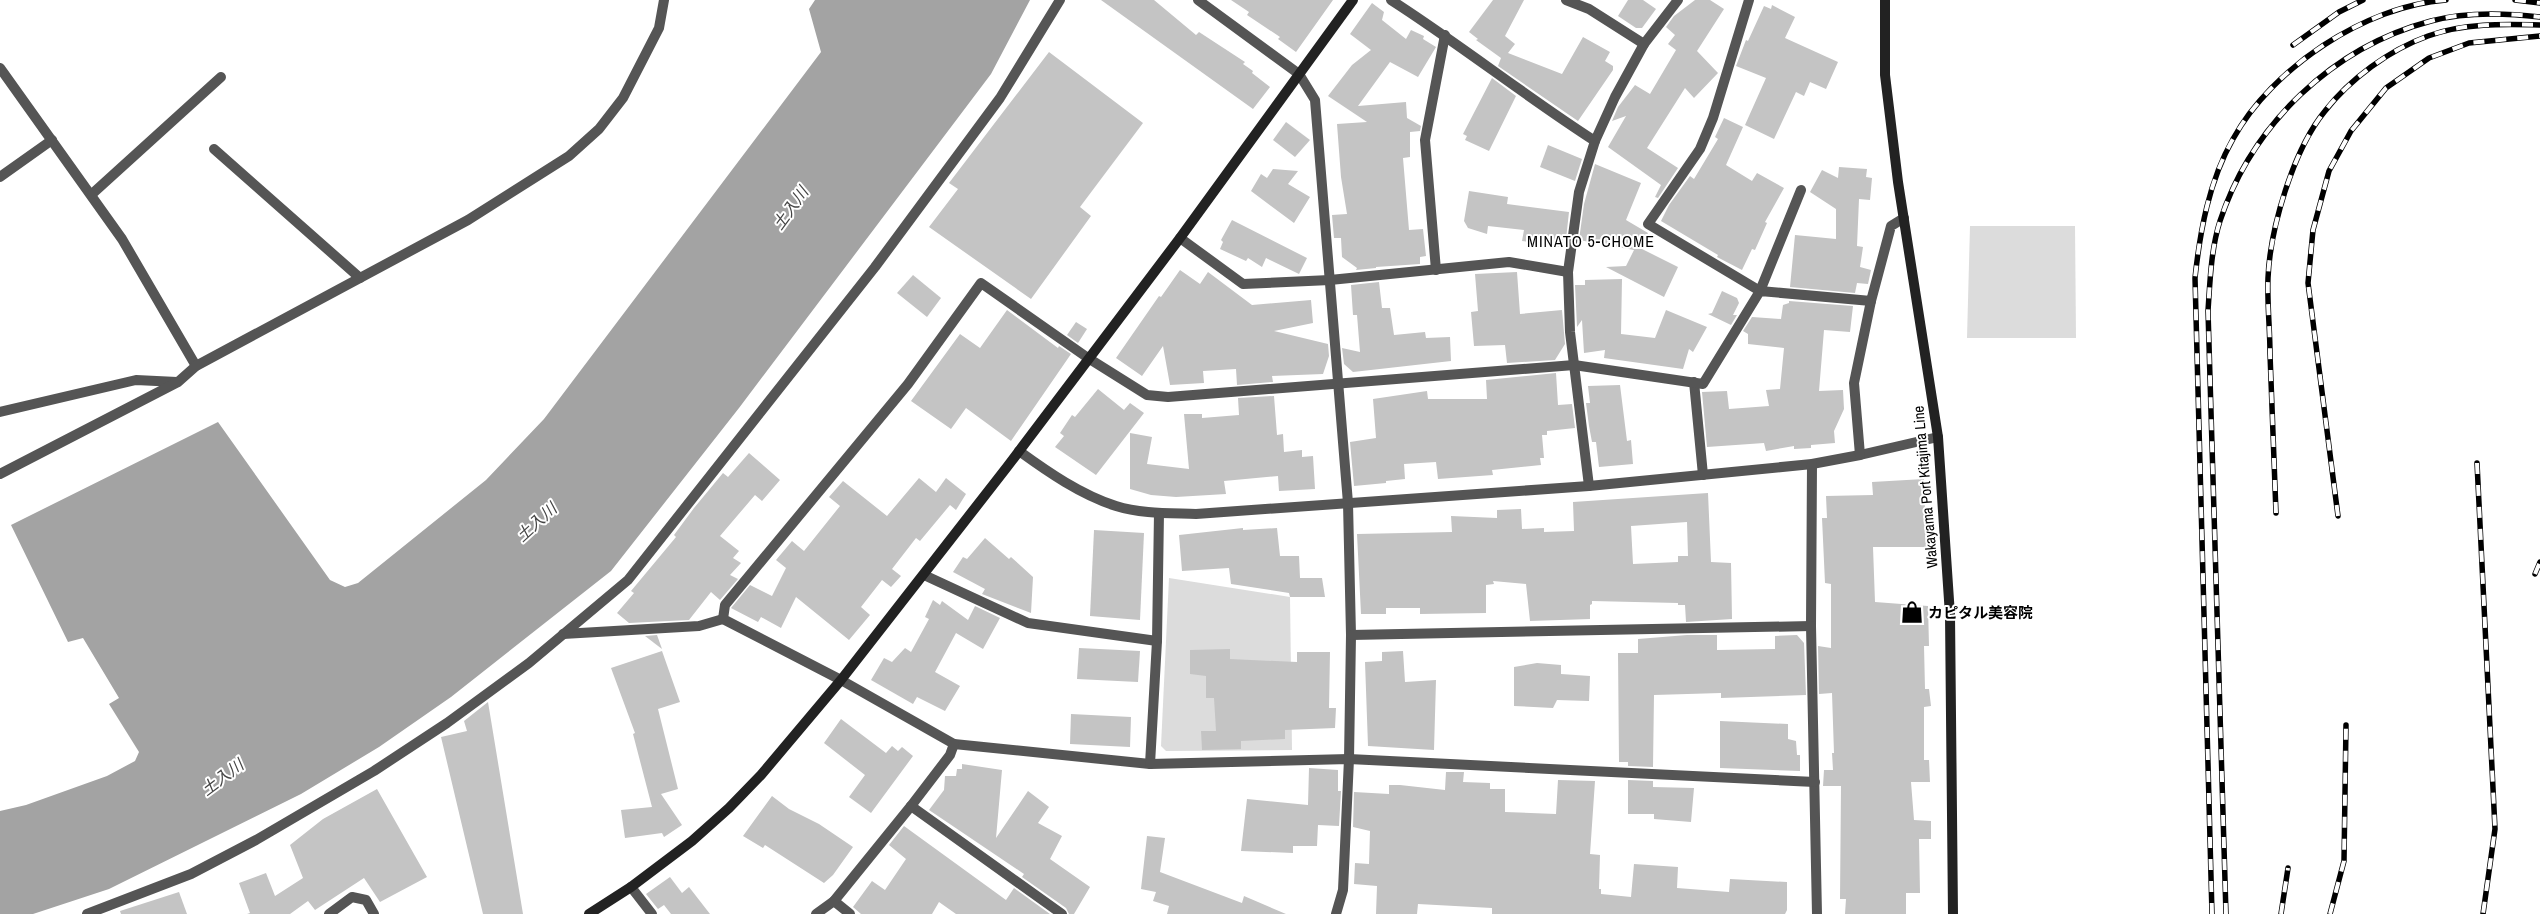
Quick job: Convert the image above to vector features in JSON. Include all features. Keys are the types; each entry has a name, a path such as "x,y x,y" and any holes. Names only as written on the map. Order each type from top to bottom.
{"street":[{"path":"0,474 178,382 196,366 468,220 569,156 599,129 624,98 659,28 664,0"},
{"path":"87,914 191,874 256,840 374,771 454,718 529,664 628,580 681,516 920,206 1000,98 1060,0"},
{"path":"1198,0 1299,74 1315,100 1348,503 1351,635 1349,759 1343,890 1336,914"},
{"path":"589,914 692,841 729,808 761,775 841,680 924,576 1180,238 1354,0"},
{"path":"1391,0 1445,35 1538,104 1595,141"},
{"path":"1566,0 1589,10 1644,44"},
{"path":"1589,486 1570,332 1568,272 1579,192 1595,141 1615,97 1644,44 1678,0"},
{"path":"1748,0 1712,118 1700,149 1648,224 1760,291 1871,301"},
{"name":"Wakayama Port Kitajima Line","path":"1885,0 1884,75 1938,437 1950,615 1953,914"},
{"path":"1436,270 1425,140 1445,35"},
{"path":"0,68 92,194 122,239 196,366"},
{"path":"92,194 221,77"},
{"path":"0,177 52,140"},
{"path":"214,149 360,278"},
{"path":"723,619 725,605 908,384 981,283 1088,358 1147,394 1168,397 1574,365 1703,384 1760,291 1801,190"},
{"path":"1860,456 1854,383 1871,301 1891,226 1904,218"},
{"path":"1180,238 1243,284 1330,280 1509,262 1568,272"},
{"path":"0,412 136,380 178,382"},
{"path":"1694,382 1703,474"},
{"path":"1019,451 1077,489 1116,506 1159,513 1196,514 1589,486 1812,464 1860,456 1938,437"},
{"path":"1812,464 1811,626 1817,914"},
{"path":"1150,764 1157,641 1159,513"},
{"path":"924,576 1028,622 1157,641"},
{"path":"563,634 699,626 723,619 841,680 954,744 1150,764 1349,759 1815,782"},
{"path":"1351,635 1811,626"},
{"path":"816,914 834,901 950,756 954,744"},
{"path":"911,806 1062,914"},
{"path":"631,886 652,914"},
{"path":"329,914 352,897 366,900 374,914"},
{"path":"834,901 850,914"}],"shaded area":[{"path":"1970,226 2075,226 2076,338 1967,338"},
{"path":"1169,578 1290,597 1292,750 1166,751 1161,746"}],"water":[{"name":"土入川","path":"815,0 1030,0 991,74 739,408 611,571 451,697 379,747 301,794 109,889 33,914 0,914 0,811 26,805 107,776 135,761 139,752 109,704 119,698 83,638 68,642 11,525 218,422 330,580 345,587 358,583 486,480 544,419 821,52 809,9"}],"building":[{"path":"1101,0 1154,0 1196,35 1199,32 1245,62 1243,64 1253,71 1252,73 1270,87 1253,109"},
{"path":"1231,0 1333,0 1296,52 1278,39 1280,37 1247,15 1249,12"},
{"path":"1493,0 1524,0 1505,36 1515,44 1508,53 1562,74 1583,37 1610,52 1605,61 1613,66 1613,70 1578,121 1498,66 1501,58 1476,40 1478,39 1469,32"},
{"path":"1628,0 1643,0 1656,9 1642,28 1636,28 1618,16"},
{"path":"1695,0 1710,0 1724,9 1697,51 1718,73 1694,98 1685,88 1647,148 1678,168 1658,198 1655,197 1661,185 1608,147 1626,116 1612,121 1618,107 1635,85 1650,94 1676,50 1668,44 1675,35 1666,27 1674,16"},
{"path":"1372,3 1384,12 1382,20 1406,39 1411,30 1424,36 1423,39 1436,47 1418,77 1390,62 1358,106 1406,102 1407,118 1421,126 1420,131 1410,132 1410,157 1403,158 1409,230 1423,229 1426,256 1420,257 1420,264 1356,270 1357,268 1342,257 1341,238 1334,238 1332,215 1347,214 1341,177 1337,124 1367,122 1328,96 1352,65 1371,50 1350,34"},
{"path":"1772,5 1795,17 1785,38 1838,62 1826,89 1810,82 1804,96 1796,92 1774,139 1745,125 1766,78 1736,66 1746,40 1748,41 1764,6 1771,9"},
{"path":"1049,52 1143,123 1080,207 1091,216 1031,299 929,227 958,189 949,183"},
{"path":"1492,78 1516,96 1489,151 1465,140 1467,136 1463,134"},
{"path":"1724,118 1743,127 1726,165 1752,181 1757,173 1784,188 1765,222 1767,223 1755,250 1752,249 1742,270 1717,257 1718,255 1661,221 1669,205 1690,176 1694,179 1718,139 1715,137"},
{"path":"1286,122 1310,140 1295,157 1273,140"},
{"path":"1548,145 1582,159 1575,181 1540,167"},
{"path":"1595,164 1641,183 1626,220 1648,233 1640,248 1678,267 1664,297 1606,267 1626,266 1634,250 1579,240 1584,204"},
{"path":"1839,167 1867,169 1866,177 1872,178 1870,200 1859,199 1857,246 1863,247 1860,267 1871,270 1868,284 1857,283 1855,293 1790,287 1795,235 1836,239 1836,209 1810,192 1822,170 1838,178"},
{"path":"1273,169 1298,171 1288,184 1310,197 1294,223 1251,191 1261,174 1267,178"},
{"path":"1469,191 1508,197 1507,204 1569,212 1566,239 1563,238 1561,247 1522,241 1524,230 1488,226 1487,234 1468,228 1464,221"},
{"path":"1232,220 1307,258 1299,274 1266,258 1262,267 1248,258 1246,261 1220,249 1223,242 1221,240"},
{"path":"1180,270 1200,284 1208,272 1252,305 1311,300 1313,323 1274,331 1328,344 1329,356 1323,374 1272,376 1273,382 1237,385 1236,369 1203,371 1204,383 1170,385 1163,346 1142,376 1116,358 1159,296 1161,297"},
{"path":"1517,272 1520,314 1562,310 1565,344 1555,360 1507,363 1505,345 1474,346 1471,312 1478,311 1475,274"},
{"path":"913,275 941,298 927,317 897,293"},
{"path":"1622,279 1621,334 1655,338 1666,310 1707,327 1693,352 1689,349 1683,369 1604,358 1605,350 1584,353 1582,320 1577,327 1575,285 1585,285 1585,280"},
{"path":"1379,282 1382,308 1390,308 1394,335 1425,332 1426,338 1450,337 1451,361 1353,372 1344,364 1342,348 1360,352 1357,315 1353,315 1351,285"},
{"path":"1722,291 1737,298 1739,303 1733,315 1737,315 1731,325 1708,314 1712,313"},
{"path":"1789,301 1853,306 1850,332 1824,330 1819,391 1843,390 1844,409 1834,431 1835,443 1811,445 1811,448 1794,449 1794,446 1766,451 1764,443 1707,447 1702,392 1727,391 1729,409 1769,406 1766,390 1780,389 1784,348 1748,344 1748,334 1743,331 1752,317 1781,319 1783,305 1789,303"},
{"path":"1007,310 1058,348 1059,346 1071,354 1011,441 966,408 951,429 911,401 960,334 980,348"},
{"path":"1076,322 1087,329 1078,343 1067,335"},
{"path":"1556,373 1558,405 1572,404 1575,428 1547,431 1547,435 1542,435 1544,458 1540,458 1541,465 1492,470 1493,475 1438,479 1436,462 1404,464 1405,479 1354,486 1350,442 1376,438 1373,399 1427,391 1428,399 1487,399 1486,380"},
{"path":"1620,385 1627,441 1631,440 1633,464 1599,467 1596,442 1592,442 1589,426 1586,403 1590,403 1588,386"},
{"path":"1098,389 1124,410 1130,403 1144,413 1096,475 1055,447 1064,436 1060,433 1072,415 1075,417"},
{"path":"1274,396 1277,435 1283,434 1284,452 1302,450 1302,457 1313,456 1315,489 1279,491 1278,476 1224,481 1226,494 1176,497 1151,495 1130,489 1130,433 1152,437 1147,464 1189,469 1184,414 1202,414 1202,418 1239,415 1238,398"},
{"path":"749,453 780,480 762,501 755,495 720,536 739,551 733,558 741,563 730,575 738,579 720,600 711,592 689,620 629,623 617,613 634,593 631,591 676,537 674,535 723,473 728,477"},
{"path":"919,478 936,492 946,478 966,494 956,510 950,505 920,541 916,538 892,569 901,576 891,587 882,580 861,607 870,615 849,640 796,597 781,628 761,617 758,622 731,608 750,585 772,596 786,568 776,560 792,541 804,551 840,506 829,497 843,481 887,516"},
{"path":"1924,479 1926,547 1873,547 1875,602 1928,606 1929,646 1924,646 1925,689 1929,689 1931,706 1924,707 1924,760 1929,760 1930,782 1911,782 1914,820 1931,821 1931,839 1919,839 1920,893 1906,893 1906,914 1845,914 1846,899 1840,899 1841,786 1823,786 1824,770 1833,770 1832,753 1834,753 1832,693 1819,694 1818,646 1831,648 1831,584 1825,583 1822,518 1827,518 1826,496 1873,495 1872,482"},
{"path":"1708,493 1711,562 1731,563 1732,619 1686,622 1685,605 1678,605 1678,603 1592,601 1590,605 1590,619 1530,621 1526,584 1493,581 1494,584 1486,585 1486,613 1420,614 1420,608 1386,608 1386,614 1361,614 1357,534 1452,532 1451,516 1497,518 1497,510 1521,509 1522,529 1544,528 1544,532 1574,531 1573,502","holes":["1687,522 1688,556 1678,556 1678,562 1633,564 1631,526"]},
{"path":"1243,528 1243,530 1277,528 1280,556 1299,556 1300,578 1322,578 1325,597 1290,597 1289,593 1231,584 1229,568 1182,571 1179,535"},
{"path":"1094,530 1144,533 1140,620 1090,616"},
{"path":"985,538 1009,559 1011,557 1033,577 1031,613 982,594 985,589 953,572 963,557 967,559"},
{"path":"933,600 940,605 942,601 968,620 975,606 1000,618 983,649 956,633 935,672 960,686 945,711 917,697 913,704 871,680 884,658 892,662 905,648 911,652 929,619 925,617"},
{"path":"657,635 662,649 645,636"},
{"path":"1687,635 1717,635 1717,650 1775,649 1775,636 1797,635 1804,643 1806,695 1721,698 1721,693 1654,695 1653,767 1628,766 1628,762 1619,762 1618,653 1638,653 1638,639"},
{"path":"1079,648 1140,651 1138,682 1077,679"},
{"path":"1230,649 1230,659 1297,662 1297,652 1330,652 1329,708 1336,708 1335,728 1285,730 1285,739 1241,741 1241,749 1202,750 1201,731 1216,731 1214,698 1206,698 1206,676 1190,674 1190,650"},
{"path":"662,651 680,702 658,709 678,789 661,794 682,825 664,837 662,833 625,838 621,810 652,807 633,734 635,733 611,668"},
{"path":"1403,651 1405,682 1436,680 1434,750 1368,746 1365,662 1382,661 1382,652"},
{"path":"1537,663 1561,665 1561,674 1590,676 1589,701 1557,700 1553,708 1514,706 1514,667"},
{"path":"488,702 523,914 483,914 441,737 467,731 464,721"},
{"path":"1071,714 1131,717 1130,747 1070,744"},
{"path":"841,719 886,753 892,746 898,751 902,747 913,756 871,813 849,797 865,775 824,743"},
{"path":"1720,721 1788,724 1788,739 1796,741 1797,755 1800,755 1800,771 1720,768"},
{"path":"962,764 1002,770 996,838 1028,791 1049,807 1038,823 1062,836 1050,859 1090,887 1074,914 1069,914 1066,908 1022,877 1024,874 929,810 944,790 945,776 956,776 957,769 962,769"},
{"path":"1309,768 1338,770 1338,791 1341,791 1339,826 1318,825 1317,846 1293,846 1293,853 1241,851 1247,799 1308,805"},
{"path":"1446,772 1464,772 1463,782 1490,783 1490,789 1505,789 1505,812 1556,814 1558,780 1595,781 1590,854 1600,855 1599,889 1601,889 1601,894 1631,897 1634,864 1678,867 1677,888 1729,892 1730,879 1787,882 1787,910 1785,914 1492,914 1492,908 1418,904 1417,914 1376,914 1377,886 1354,884 1355,863 1369,864 1370,831 1353,827 1354,792 1389,794 1389,785 1445,790"},
{"path":"1628,780 1653,781 1653,787 1694,788 1691,822 1654,819 1654,814 1628,814"},
{"path":"377,789 427,877 380,902 364,878 315,910 308,901 290,914 247,914 250,913 239,883 266,873 275,896 303,878 290,845 323,819"},
{"path":"772,796 789,809 819,824 853,847 833,875 824,883 765,845 763,848 743,836"},
{"path":"904,826 1006,900 1014,888 1050,914 956,914 939,902 932,914 861,914 853,907 872,881 885,890 906,859 889,845"},
{"path":"1147,836 1165,838 1160,872 1242,903 1244,896 1286,914 1167,914 1169,906 1153,901 1156,892 1141,889"},
{"path":"670,877 682,893 689,887 710,914 671,914 664,905 658,909 646,894"},
{"path":"179,892 187,914 121,914 120,911"}],"railway":[{"path":"2293,45 2339,12 2363,0"},
{"path":"2212,914 2195,278 2207,207 2218,172 2233,139 2250,113 2271,88 2296,65 2324,45 2353,28 2384,14 2415,5 2446,0"},
{"path":"2515,0 2540,3"},
{"path":"2226,914 2208,311 2213,254 2220,221 2234,186 2253,152 2275,122 2301,94 2330,70 2361,50 2395,33 2444,18 2485,14 2540,17"},
{"path":"2276,513 2268,278 2278,214 2293,168 2313,127 2335,99 2358,77 2385,57 2413,42 2441,32 2469,27 2540,25"},
{"path":"2338,516 2308,283 2313,230 2329,171 2351,131 2386,88 2429,58 2469,43 2540,36"},
{"path":"2477,463 2495,829 2483,914"},
{"path":"2535,574 2540,562"},
{"path":"2330,914 2344,861 2346,725"},
{"path":"2281,914 2288,868"}],"place":[{"name":"カピタル美容院","path":"1912,612"}],"district":[{"name":"MINATO 5-CHOME","path":"1591,241"}]}
